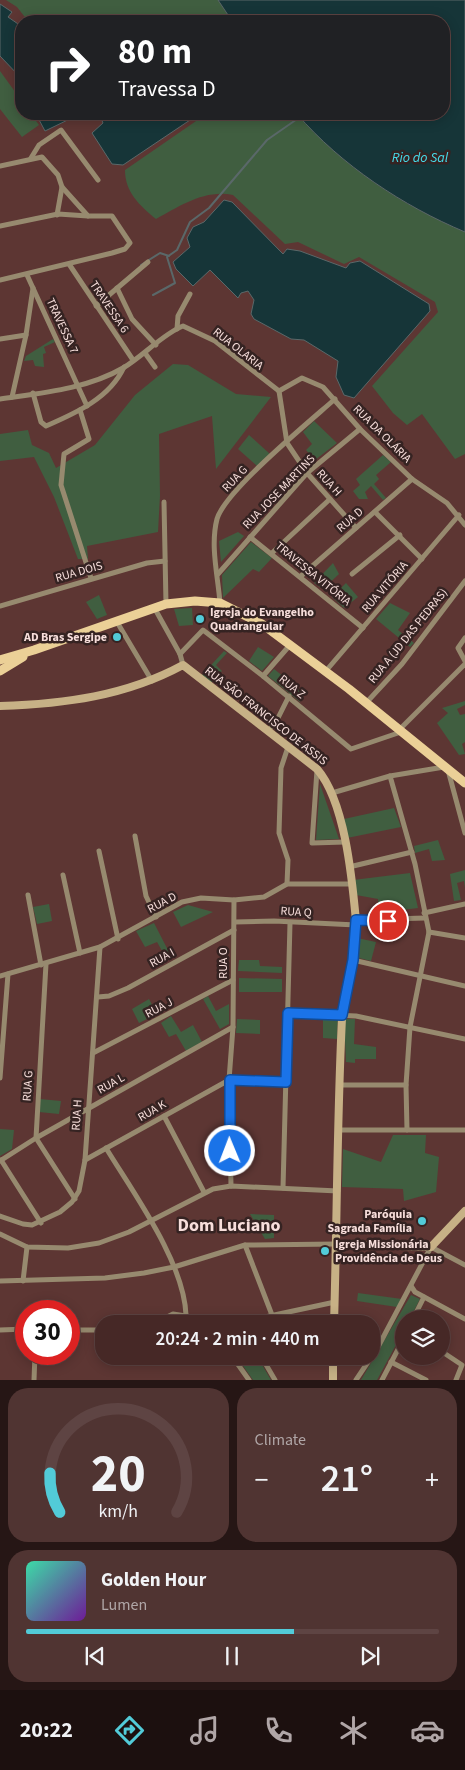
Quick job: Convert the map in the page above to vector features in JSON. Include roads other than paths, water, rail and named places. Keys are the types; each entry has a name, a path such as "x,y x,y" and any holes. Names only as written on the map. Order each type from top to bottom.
{"main road":[{"path":"0,660 166,604 196,601 220,603 254,618 465,783"},
{"path":"0,671 34,650"}],"street":[{"path":"31,158 39,145 61,130 98,180"},
{"path":"0,166 42,157 58,175 62,187 88,216"},
{"path":"57,215 62,187"},
{"path":"0,226 57,215 112,216 130,244 120,250 70,264 0,280"},
{"path":"96,306 148,262"},
{"name":"TRAVESSA 6","path":"70,264 96,306 134,360"},
{"name":"TRAVESSA 7","path":"28,275 88,406"},
{"path":"12,397 26,335 33,288"},
{"path":"117,288 132,319 156,345"},
{"path":"0,399 79,385 124,367 180,328 178,316 190,294"},
{"name":"RUA OLARIA","path":"180,328 215,341 279,391"},
{"path":"0,339 26,335"},
{"path":"145,353 155,367"},
{"path":"33,393 40,419 44,426 88,406 114,384 124,367"},
{"name":"RUA DA OLÁRIA","path":"279,391 304,378 323,387 360,429 412,479 439,496 459,515 465,525"},
{"name":"RUA H","path":"279,391 287,443 307,473 356,528"},
{"name":"RUA G","path":"220,603 214,540 219,515 234,494 335,400"},
{"path":"80,410 89,439 64,454 61,485 91,578"},
{"name":"RUA JOSE MARTINS","path":"218,574 307,473 360,429"},
{"name":"RUA D","path":"301,576 412,479"},
{"path":"272,553 330,498"},
{"path":"164,502 166,604"},
{"path":"375,512 422,559"},
{"name":"RUA VITÓRIA","path":"325,672 459,515"},
{"path":"352,574 400,535"},
{"name":"TRAVESSA VITÓRIA","path":"250,537 301,576 363,628"},
{"name":"RUA DOIS","path":"0,606 91,578 147,563 165,561"},
{"name":"RUA A (JD DAS PEDRAS)","path":"366,704 419,643 465,581"},
{"path":"0,706 89,699 152,681 183,665 180,654 155,609"},
{"path":"117,622 152,681"},
{"name":"RUA Z","path":"180,654 203,630 288,696 351,749 399,731"},
{"path":"399,731 465,662 458,646 465,638"},
{"path":"263,676 290,646"},
{"name":"RUA SÃO FRANCISCO DE ASSIS","path":"183,665 316,769 332,793 345,842 356,923 353,960 342,1015 334,1315"},
{"path":"268,732 277,720 288,696"},
{"path":"288,747 281,768 279,833 288,860 286,884 351,884"},
{"path":"332,793 390,776 446,768 465,833"},
{"path":"316,769 312,844 345,842"},
{"path":"390,776 412,852 424,916 429,932 422,975 410,1027 406,1085 407,1130"},
{"path":"135,836 146,896 156,917"},
{"path":"99,850 118,939"},
{"path":"349,867 412,852"},
{"path":"63,875 80,952"},
{"name":"RUA D","path":"0,976 44,965 100,947 118,939 182,902 202,898 234,900 264,897 286,884"},
{"name":"RUA G","path":"28,895 44,965 36,1138"},
{"name":"RUA O","path":"231,1186 230,1080 233,1027 234,900"},
{"path":"356,923 424,916 465,904"},
{"name":"RUA Q","path":"235,922 356,923"},
{"path":"284,1188 290,923"},
{"name":"RUA I","path":"98,997 110,996 128,988 234,930"},
{"path":"429,932 465,938"},
{"name":"RUA H","path":"75,1199 80,1188 85,1160 98,997 100,947"},
{"path":"353,960 465,986"},
{"path":"0,1078 8,974"},
{"name":"RUA J","path":"93,1053 233,980"},
{"path":"288,1013 342,1015 465,1039"},
{"name":"RUA L","path":"0,1161 36,1138 233,1027"},
{"path":"230,1080 286,1082"},
{"name":"RUA K","path":"85,1160 230,1080"},
{"path":"341,1085 406,1085"},
{"path":"164,1116 204,1192"},
{"path":"339,1130 465,1130"},
{"path":"0,1216 23,1224 41,1223 60,1212 75,1199 36,1138"},
{"path":"106,1148 149,1220 174,1267 184,1291 186,1315"},
{"path":"0,1161 41,1223"},
{"path":"0,1234 27,1247 68,1248 99,1243 128,1232 204,1192 231,1186 338,1191"},
{"path":"356,1380 378,1347 431,1247 465,1211"},
{"path":"0,1281 23,1282 116,1277 174,1267 246,1245 336,1244 431,1247 465,1265"},
{"path":"246,1245 272,1314"},
{"path":"23,1282 27,1247"},
{"path":"411,1286 415,1292 465,1319"},
{"path":"418,1310 424,1297"},
{"path":"269,1315 335,1302"},
{"path":"0,1330 15,1330"},
{"path":"80,1330 95,1330"},
{"path":"382,1380 395,1355"},
{"path":"450,1356 462,1366 456,1380"},
{"path":"391,1362 426,1380"},
{"path":"34,1380 35,1365"},
{"path":"237,1365 246,1379"},
{"path":"266,1365 275,1380"},
{"path":"333,1365 333,1380"}],"water":[{"name":"Rio do Sal","path":"218,0 465,0 465,232 419,210 374,182 333,150 302,120 450,120 450,15 228,15"},
{"path":"0,4 12,12 8,17 15,22 15,72 0,56"},
{"path":"39,120 68,120 45,131"},
{"path":"102,120 190,120 123,165 112,164 92,133 103,123"},
{"path":"224,200 232,202 283,254 287,249 300,251 346,268 350,263 360,261 429,304 430,311 354,398 344,395 336,377 338,361 304,340 291,339 254,319 251,314 254,300 248,291 241,293 238,298 210,270 193,286 176,269 173,262 190,247 187,238 193,227 204,222"}],"waterway":[{"path":"153,295 175,283 167,257 177,250 190,222 209,208 267,140 296,120"},
{"path":"141,265 160,253 169,256"}],"place":[{"name":"Igreja do Evangelho Quadrangular","path":"200,619"},
{"name":"AD Bras Sergipe","path":"117,637"},
{"name":"Paróquia Sagrada Família","path":"422,1221"},
{"name":"Igreja Missionária Providência de Deus","path":"325,1251"}],"district":[{"name":"Dom Luciano","path":"229,1225"}]}
